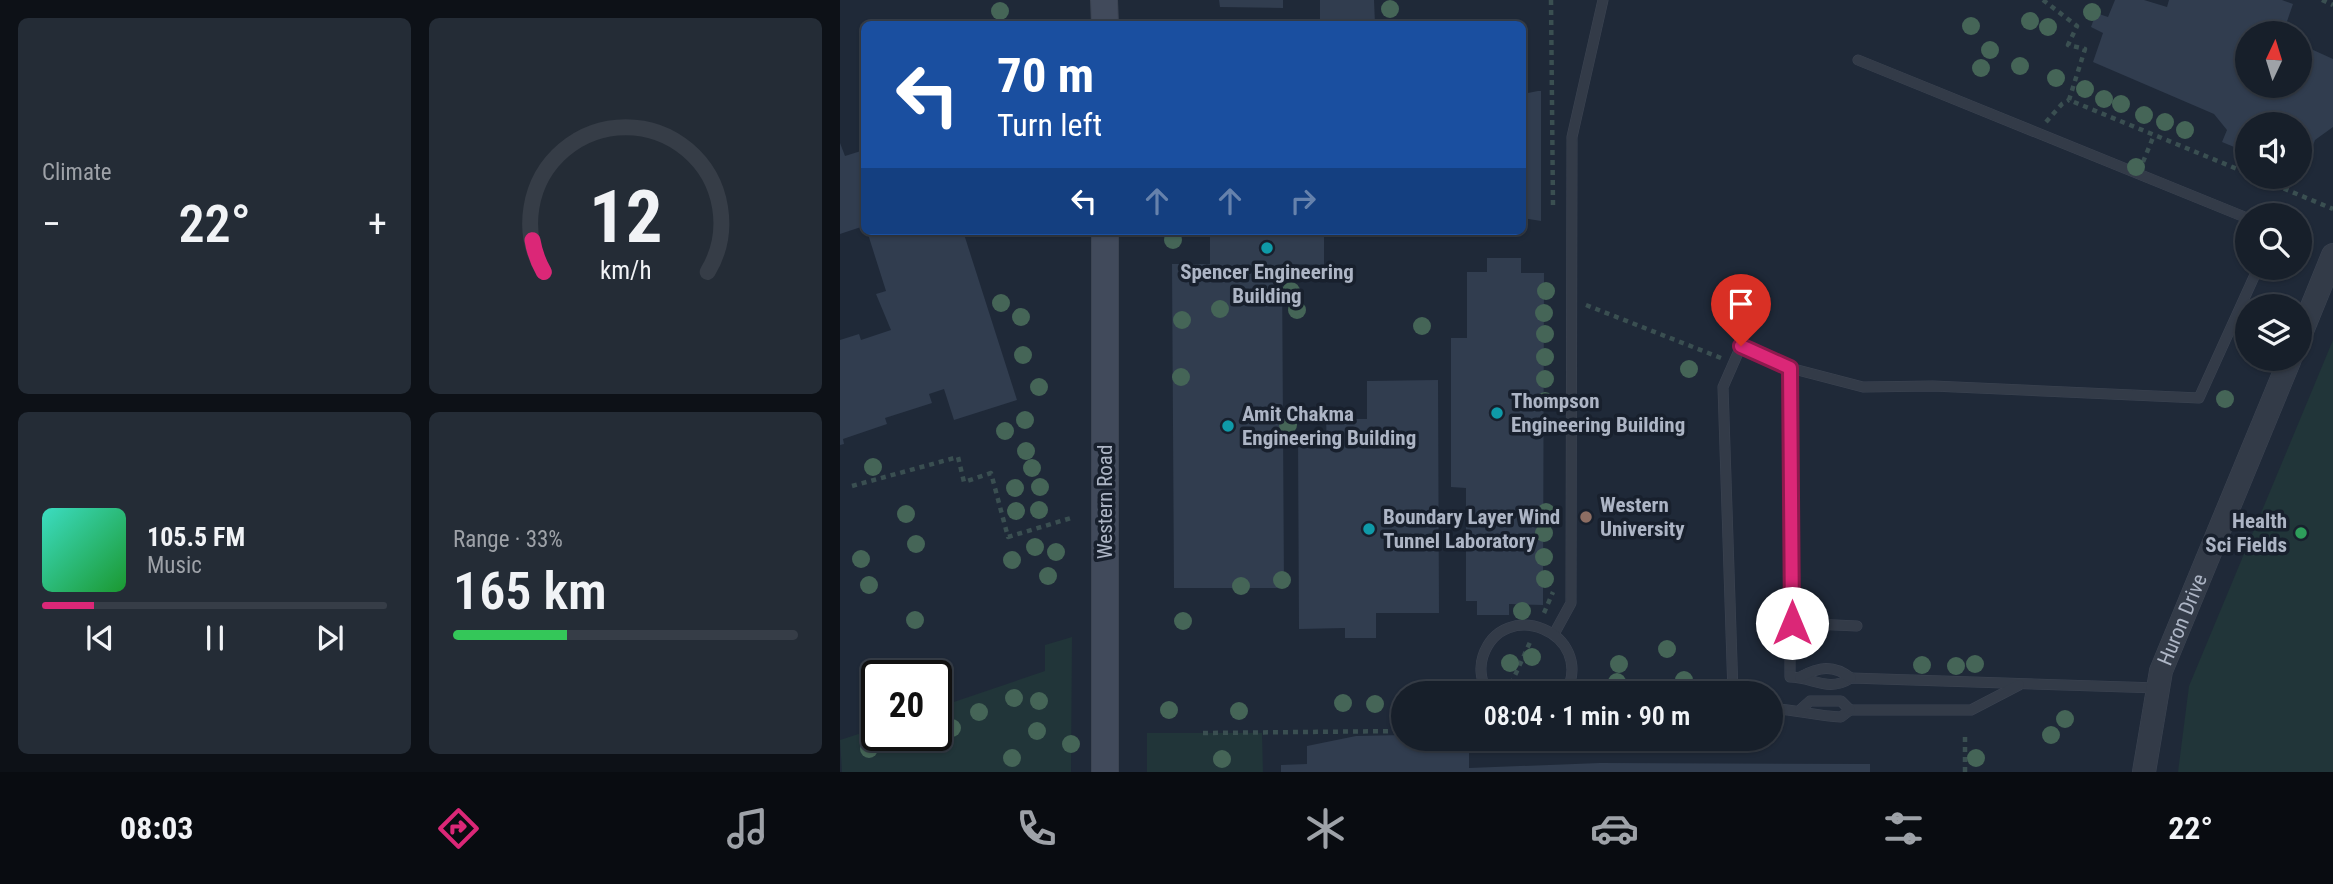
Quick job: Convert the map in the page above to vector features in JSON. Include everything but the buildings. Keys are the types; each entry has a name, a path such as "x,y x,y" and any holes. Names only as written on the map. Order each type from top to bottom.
{"main road":[{"path":"1104,0 1105,21"},
{"name":"Western Road","path":"1105,235 1105,772"}],"street":[{"path":"2312,307 2333,255"},
{"name":"Huron Drive","path":"2144,772 2161,671 2285,371"}],"lane":[{"path":"1554,634 1571,603 1572,137 1603,0"},
{"path":"1858,60 2039,131 2235,213"},
{"path":"1732,681 1723,387 1741,346 1790,368 1863,387 1933,386 2199,398 2253,280"},
{"path":"1790,368 1790,677 1800,677 1814,684 1840,685 1851,678 2158,688"},
{"path":"1792,623 1857,626"},
{"path":"1484,681 1481,673 1488,645 1510,628 1537,626 1554,634 1566,648 1571,662 1570,681"},
{"path":"1800,677 1816,668 1839,669 1851,678"},
{"path":"1800,710 1810,701 1841,701 1850,709 1971,710 2020,685"},
{"path":"1783,709 1800,710 1810,716 1841,717 1850,709"}],"path":[{"path":"1551,0 1553,209"},
{"path":"2039,131 2062,104 2069,100 2085,49 2068,45 2077,26 2043,0"},
{"path":"2322,0 2333,5"},
{"path":"2069,100 2235,168"},
{"path":"2139,172 2154,135"},
{"path":"2285,189 2333,209"},
{"path":"1572,299 1735,363"},
{"path":"852,486 958,457 964,482 991,473 1008,537 1071,518"},
{"path":"1512,681 1553,596 1553,582"},
{"path":"1203,733 1391,731"},
{"path":"1965,737 1965,772"}],"green space":[{"name":"Health Sci Fields","path":"2333,340 2333,772 2178,772 2189,686"},
{"path":"1072,637 1071,772 842,772 840,740 861,733 861,751 952,751 952,703 1045,671 1045,645"},
{"path":"1147,733 1262,733 1263,772 1147,772"}],"place":[{"name":"Spencer Engineering Building","path":"1267,248"},
{"name":"Thompson Engineering Building","path":"1497,413"},
{"name":"Amit Chakma Engineering Building","path":"1228,426"},
{"name":"Western University","path":"1586,517"},
{"name":"Boundary Layer Wind Tunnel Laboratory","path":"1369,529"},
{"name":"Health Sci Fields","path":"2301,533"}],"route":[{"path":"1741,346 1790,368 1792,623"}]}
